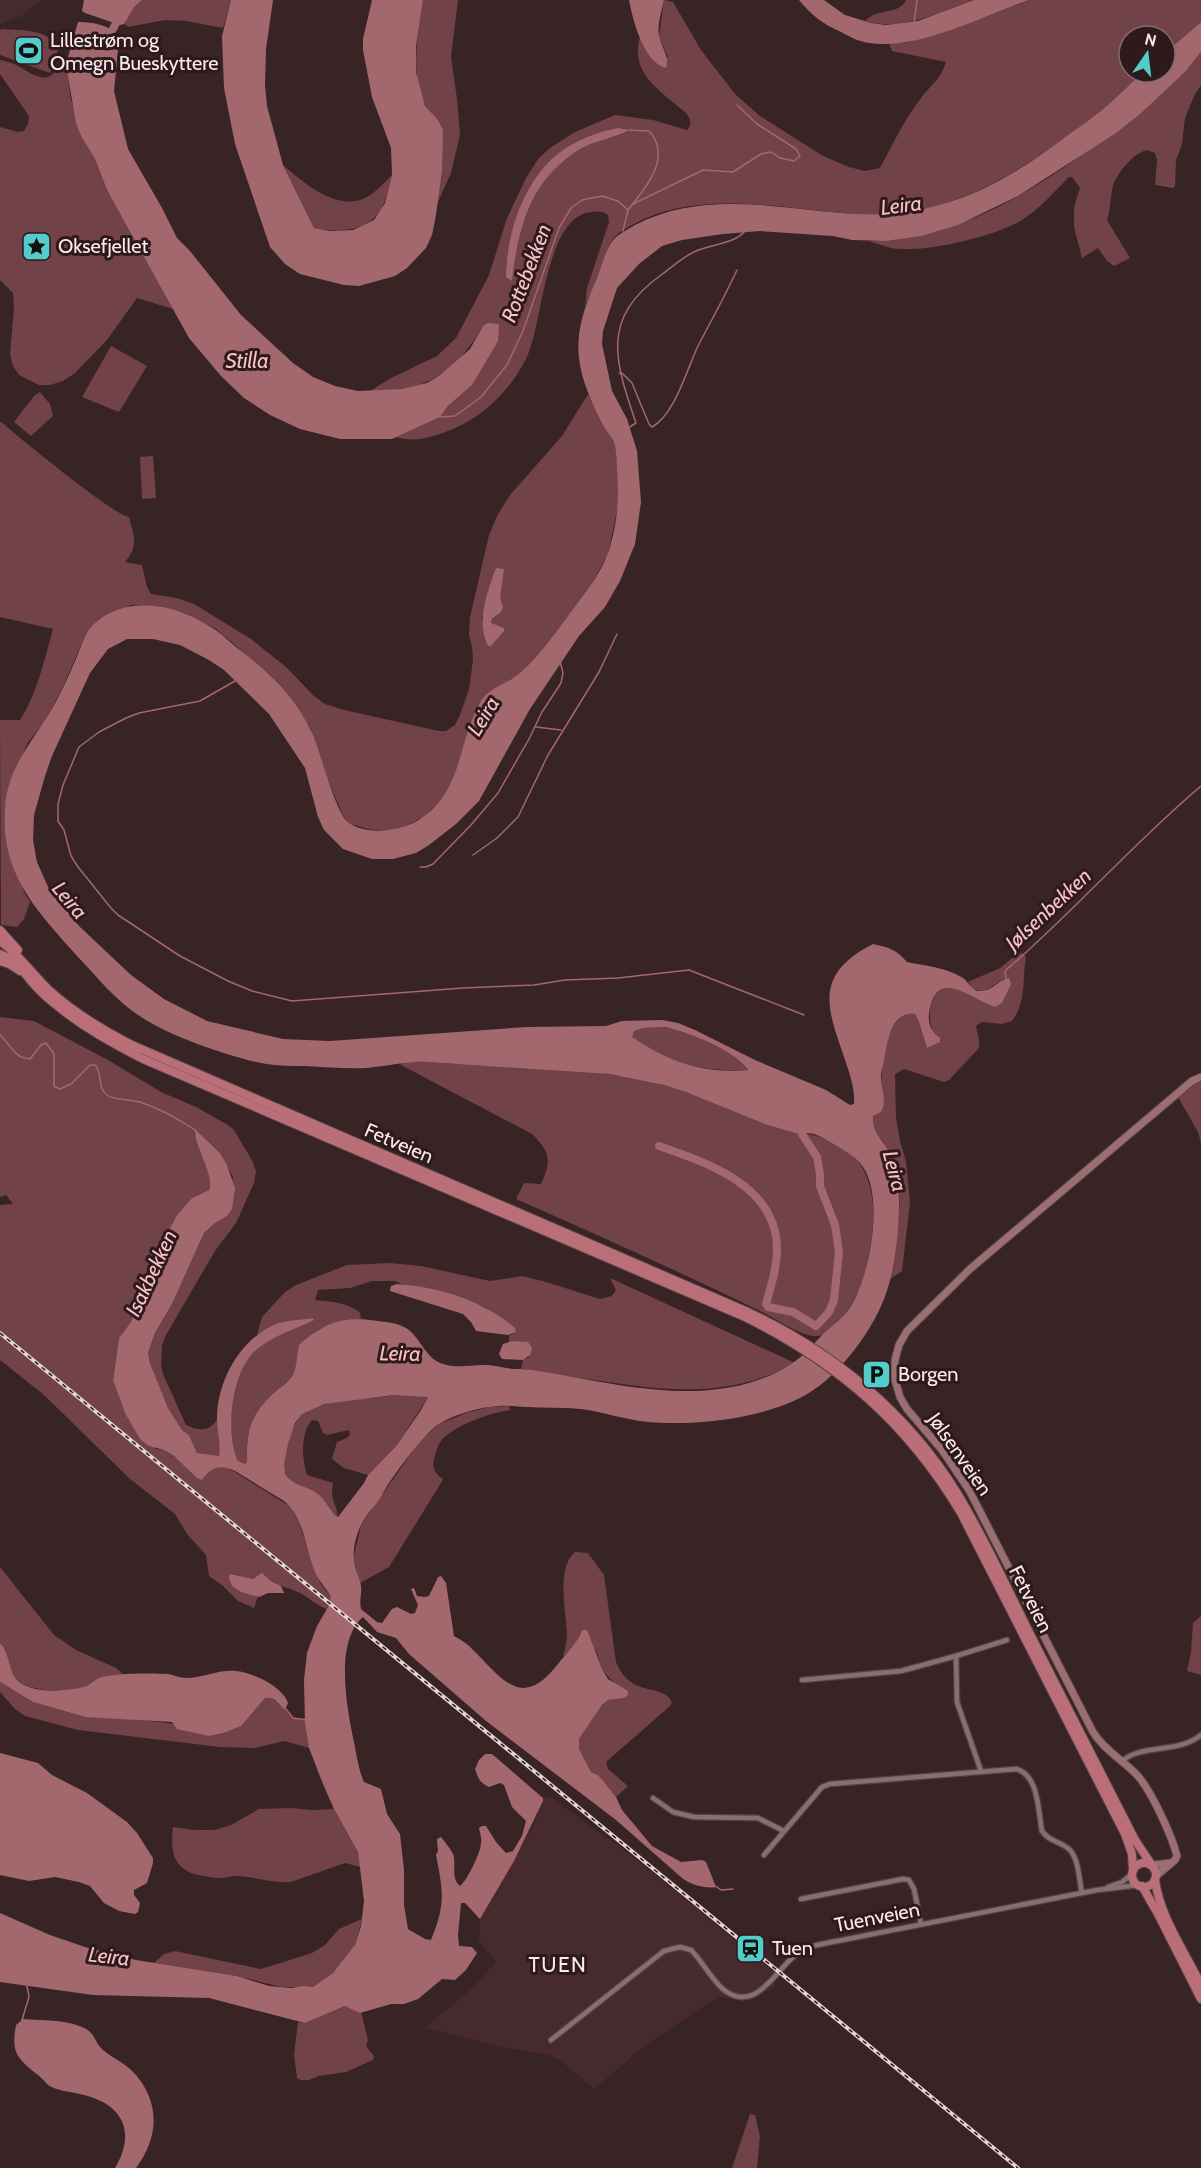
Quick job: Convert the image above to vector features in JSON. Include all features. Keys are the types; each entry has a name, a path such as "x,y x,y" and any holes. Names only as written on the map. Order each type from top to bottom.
{"highway":[{"path":"0,930 22,956 31,976"},
{"name":"Fetveien","path":"0,943 15,954 31,976"},
{"name":"Fetveien","path":"0,954 16,962 67,1014 102,1037 143,1059 737,1313 803,1345 880,1399 916,1437 958,1494 1135,1840 1151,1865"},
{"path":"0,961 31,976"},
{"name":"Fetveien","path":"846,1374 911,1442 939,1478 961,1513 1125,1834 1133,1872"},
{"path":"1201,1985 1164,1911 1151,1865 1141,1863 1133,1872 1134,1881 1140,1886 1158,1914 1201,1999"},
{"path":"1140,1886 1149,1886 1156,1878"}],"main road":[{"name":"Jølsenveien","path":"1173,1862 1177,1857 1176,1851 1150,1795 1140,1779 1102,1744 1093,1732 965,1483 903,1402 896,1385 895,1360 899,1345 907,1331 970,1269 1192,1081 1200,1077"},
{"path":"1151,1865 1173,1862"},
{"path":"1156,1878 1173,1862"}],"street":[{"path":"802,1680 901,1671 1007,1640"},
{"path":"956,1656 957,1702 981,1771"},
{"path":"1122,1761 1132,1754 1186,1744 1201,1735"},
{"path":"764,1855 822,1787 830,1784 1012,1769 1020,1770 1028,1775 1034,1787 1042,1831 1046,1837 1070,1851 1075,1859 1082,1893"},
{"path":"653,1798 673,1812 694,1817 758,1818 784,1831"},
{"name":"Tuenveien","path":"1097,1890 1122,1882 1133,1872"},
{"path":"801,1899 903,1879 909,1880 914,1889 921,1924"},
{"name":"Tuenveien","path":"551,2040 664,1951 674,1947 691,1950 723,1989 729,1993 751,1996 761,1990 791,1959 806,1949 828,1941 1097,1890 1140,1886"}],"shaded area":[{"path":"0,0 41,0 22,16 0,24"},
{"path":"142,0 231,0 223,28 186,21 165,20 128,27 124,23 134,6"},
{"path":"423,0 458,0 451,57 460,135 451,173 438,202 443,130 424,103 416,65"},
{"path":"664,0 673,2 701,50 735,94 760,116 823,156 865,171 880,168 910,114 938,78 946,62 892,51 889,43 905,43 950,30 1029,0 1201,0 1201,22 1177,43 1177,24 1117,24 1117,84 1130,84 1106,107 1022,167 974,193 940,205 878,214 853,214 756,204 699,205 671,210 644,219 615,237 608,248 585,307 587,288 609,222 608,215 600,212 591,212 576,218 564,232 555,251 527,357 505,390 487,409 453,429 424,438 395,437 440,417 448,406 472,385 483,326 462,356 437,377 407,388 370,391 389,379 437,356 456,338 489,275 507,218 527,176 539,158 575,132 615,115 653,120 687,130 689,128 688,115 658,90 644,72 639,62 640,37 654,60 668,57 659,37","holes":["628,131 600,140 566,158 551,172 540,187 524,221 512,281 506,276 509,247 516,219 528,192 545,168 561,152"]},
{"path":"906,0 974,0 907,22 879,24 865,21 876,14 898,8"},
{"name":"Lillestrøm og Omegn Bueskyttere","path":"0,30 40,33 53,41 58,47 56,60 50,73 0,55"},
{"path":"1201,52 1201,85 1185,118 1182,144 1176,160 1175,186 1173,188 1155,185 1157,160 1155,153 1147,150 1128,163 1114,183 1107,220 1130,258 1114,266 1107,261 1098,248 1082,258 1074,227 1074,207 1080,188 1072,177 1069,177 1025,218 1013,225 979,237 940,246 905,249 891,248 868,241 912,237 954,226 994,209 1070,163 1172,84 1177,84 1177,79"},
{"path":"0,60 44,78 54,72 58,65 67,67 70,95 81,136 95,159 107,190 173,309 137,298 107,340 75,373 63,381 50,385 39,385 19,375 13,366 10,354 13,293 0,280 0,127 18,132 24,131 29,116 0,74"},
{"path":"283,165 322,194 345,201 356,201 367,197 392,175 384,203 372,220 355,228 324,230 314,228"},
{"path":"111,346 147,366 119,412 82,397"},
{"path":"40,392 50,404 53,416 31,436 14,422 34,396"},
{"path":"588,394 616,447 618,506 608,554 589,589 541,652 516,678 496,688 473,722 453,781 443,798 426,815 401,829 387,831 367,829 348,823 329,783 310,728 270,675 216,629 187,614 159,606 131,605 87,632 62,689 44,722 27,744 5,805 6,832 24,892 30,902 24,919 17,927 1,925 0,720 20,720 36,687 53,629 0,617 0,421 105,504 129,517 134,546 125,562 142,565 151,594 177,598 194,604 251,639 286,667 325,704 439,731 446,731 455,725 469,689 473,660 469,634 470,617 489,535 510,495 562,436","holes":["487,597 500,598 497,616 492,619 491,624 504,628 485,631 482,619"]},
{"path":"153,456 156,498 142,499 140,457"},
{"path":"1022,953 1026,957 1022,998 1012,1021 1002,1024 981,1022 976,1026 979,1048 949,1080 944,1082 904,1069 895,1074 896,1118 906,1162 910,1202 902,1271 890,1279 898,1223 898,1180 894,1159 873,1123 873,1116 881,1111 882,1069 888,1037 894,1024 903,1016 915,1014 927,1048 934,1034 931,1027 930,1010 932,1002 941,990 958,989 987,1004 1009,978 984,991 973,989 968,982 1000,968 1017,954"},
{"path":"0,1017 34,1021 108,1060 161,1092 196,1107 228,1125 234,1130 253,1162 256,1172 254,1183 236,1223 215,1251 162,1345 163,1374 186,1425 203,1429 210,1427 217,1420 221,1439 219,1457 197,1453 189,1435 182,1430 168,1408 148,1353 155,1333 172,1304 204,1233 227,1216 233,1177 220,1153 196,1130 194,1133 205,1162 209,1190 192,1198 177,1215 155,1256 148,1287 131,1322 119,1338 113,1379 125,1413 156,1449 164,1450 181,1461 198,1479 202,1480 214,1467 227,1467 291,1507 298,1520 320,1583 331,1597 327,1609 302,1594 272,1581 263,1574 253,1579 232,1574 235,1589 258,1596 254,1608 238,1601 209,1576 206,1555 187,1534 175,1514 130,1479 44,1395 0,1360 0,1205 13,1204 6,1195 0,1197"},
{"path":"666,1027 699,1038 722,1049 733,1055 750,1070 701,1068 674,1060 631,1037 634,1031 644,1028"},
{"path":"401,1062 577,1070 636,1078 699,1096 784,1129 801,1135 815,1136 834,1144 852,1156 862,1167 868,1179 873,1205 868,1260 863,1281 854,1300 834,1328 818,1336 804,1334 700,1282 516,1199 524,1183 541,1184 545,1176 548,1162 546,1151 538,1140 532,1134 401,1065"},
{"path":"1201,1077 1201,1143 1198,1132 1178,1097"},
{"path":"390,1263 421,1266 490,1281 522,1276 600,1299 612,1296 616,1290 610,1278 795,1363 767,1376 739,1384 711,1388 654,1388 555,1375 521,1369 523,1360 529,1357 512,1341 509,1342 509,1335 515,1333 515,1328 483,1306 431,1289 403,1285 395,1281 372,1281 350,1288 318,1290 315,1300 339,1303 355,1309 360,1313 361,1319 319,1329 299,1345 293,1375 260,1407 249,1432 247,1462 245,1464 238,1461 232,1436 232,1405 235,1389 246,1362 260,1346 314,1319 277,1324 257,1335 262,1317 285,1292 296,1285 347,1265"},
{"path":"394,1395 428,1397 397,1445 368,1475 344,1468 332,1459 337,1442 350,1435 349,1430 327,1435 323,1433 318,1421 312,1420 305,1432 303,1446 307,1475 333,1483 333,1497 338,1516 316,1494 287,1478 284,1458 288,1439 297,1421 307,1410 336,1402"},
{"path":"509,1406 510,1410 463,1425 441,1441 433,1465 436,1473 443,1479 441,1483 389,1567 360,1583 353,1559 361,1525 419,1442 439,1424 466,1413 489,1407"},
{"path":"575,1552 588,1553 604,1575 616,1662 622,1674 638,1686 667,1696 672,1702 606,1762 608,1769 628,1786 616,1797 598,1775 591,1772 579,1749 579,1739 602,1705 608,1700 624,1698 603,1671 597,1653 582,1630 577,1642 563,1657 567,1634 564,1579 569,1559"},
{"path":"0,1567 54,1635 76,1650 116,1668 124,1675 103,1677 85,1687 70,1690 41,1689 18,1680 12,1672 6,1652 0,1643"},
{"path":"1201,1616 1201,1675 1187,1671 1193,1623"},
{"path":"0,1682 33,1702 85,1717 126,1718 174,1724 268,1697 279,1702 291,1717 305,1720 309,1748 285,1741 254,1748 220,1747 78,1730 25,1716 15,1709 0,1692"},
{"name":"Tuen","path":"542,1797 551,1798 621,1847 689,1902 774,1972 775,1987 752,2000 743,2001 721,1997 702,2007 633,2054 594,2089 561,2061 549,2055 502,2047 425,2028 472,1988 496,1962 479,1942 480,1918 530,1832"},
{"path":"259,1809 334,1809 358,1852 361,1867 345,1863 291,1882 284,1882 242,1876 221,1878 197,1875 181,1866 176,1860 172,1840 173,1827 215,1830 231,1825"},
{"path":"362,1919 355,1945 349,1956 333,1973 313,1987 281,1987 237,1976 154,1963 164,1954 175,1951 261,1969 312,1953 325,1945 339,1929"},
{"path":"345,2006 361,2012 368,2040 366,2046 374,2056 373,2060 346,2072 309,2080 297,2078 294,2055 298,2022 305,2023"},
{"path":"750,2114 755,2115 760,2136 757,2168 732,2168"}],"water":[{"path":"84,0 142,0 134,7 124,24 120,25 82,11"},
{"path":"231,0 273,0 266,49 267,106 283,165 314,228 330,231 353,230 374,220 385,203 392,175 391,148 372,97 363,50 363,39 372,0 423,0 416,46 416,72 425,106 438,120 443,130 442,170 432,235 426,248 407,268 395,276 359,286 344,285 300,274 285,264 270,247 235,144 224,88 222,36"},
{"path":"629,0 664,0 659,31 667,59 666,68 651,58 645,49 636,29"},
{"path":"799,0 824,0 845,15 886,25 918,21 974,0 1029,0 926,38 884,44 864,42 833,28 812,14"},
{"name":"Stilla","path":"78,22 97,24 117,35 119,40 114,91 128,149 177,238 241,315 293,363 313,377 335,386 358,391 402,389 427,383 440,375 470,349 483,326 488,323 499,324 498,341 472,385 448,406 440,417 392,439 340,439 300,429 270,415 244,398 221,376 189,338 107,190 95,159 81,136 76,123 67,71 68,57"},
{"path":"1201,22 1201,52 1177,79 1177,43"},
{"name":"Leira","path":"1131,84 1172,84 1116,133 1018,196 958,225 921,236 886,241 760,231 723,234 682,240 662,246 639,264 617,288 603,331 602,344 612,391 627,419 637,451 641,502 635,544 620,581 605,607 579,636 530,709 479,801 456,824 416,853 393,859 372,859 343,849 324,830 318,817 305,768 269,714 224,670 209,660 180,645 153,639 127,639 108,649 90,673 52,756 34,815 33,840 37,862 49,889 79,926 131,975 164,999 207,1021 283,1039 330,1041 526,1027 606,1026 622,1021 662,1020 695,1030 755,1060 826,1090 850,1105 854,1104 853,1088 831,1016 830,1000 831,985 839,971 852,957 873,944 892,950 907,962 936,967 956,974 977,991 987,990 1009,978 1011,984 1002,1003 995,1007 955,989 946,988 939,991 933,999 929,1018 931,1028 940,1038 940,1042 927,1048 915,1014 901,1017 892,1027 881,1074 883,1107 873,1116 873,1123 893,1158 898,1178 899,1213 896,1251 889,1286 878,1313 850,1356 826,1380 800,1398 783,1405 746,1416 705,1422 648,1422 590,1410 503,1406 484,1408 452,1417 433,1429 408,1457 363,1521 358,1532 354,1555 361,1586 361,1609 377,1622 382,1623 392,1609 397,1607 411,1614 415,1613 418,1605 411,1589 414,1588 417,1596 429,1596 438,1577 441,1576 446,1583 454,1636 469,1646 503,1680 513,1686 523,1688 533,1686 545,1678 575,1644 582,1630 587,1630 608,1679 628,1691 628,1695 624,1698 608,1700 602,1705 579,1739 579,1749 591,1772 598,1775 604,1782 616,1797 622,1810 652,1846 681,1862 702,1860 706,1862 716,1887 699,1886 682,1878 616,1820 486,1721 409,1654 396,1638 377,1632 363,1617 354,1628 348,1642 345,1676 348,1712 364,1782 381,1789 387,1814 400,1834 404,1870 404,1905 408,1929 431,1940 436,1927 442,1897 436,1855 437,1839 441,1837 453,1854 454,1875 460,1886 470,1873 479,1853 481,1841 479,1828 486,1826 506,1853 513,1851 522,1836 526,1821 512,1807 504,1785 500,1783 489,1787 481,1782 477,1775 475,1769 485,1754 492,1754 543,1798 514,1861 480,1919 465,1903 461,1903 459,1946 472,1947 477,1953 466,1970 455,1980 442,1979 418,1999 404,2004 391,2004 360,2013 345,2006 305,2023 209,1998 93,1995 0,1982 0,1913 50,1935 85,1947 136,1960 237,1976 269,1986 291,1988 313,1987 333,1973 355,1945 361,1926 364,1901 358,1852 323,1784 309,1748 305,1724 304,1680 307,1653 331,1597 312,1565 296,1516 284,1501 235,1471 220,1467 209,1472 202,1480 198,1479 174,1456 164,1450 149,1446 140,1439 125,1413 113,1380 119,1338 131,1322 148,1287 155,1256 177,1215 192,1198 209,1190 209,1176 197,1143 195,1129 220,1153 227,1165 235,1188 232,1209 227,1216 204,1233 172,1304 155,1333 148,1353 168,1408 182,1430 189,1435 197,1453 219,1456 217,1419 221,1390 233,1363 242,1351 263,1331 276,1324 313,1318 314,1320 275,1337 254,1352 246,1362 235,1389 231,1420 234,1449 238,1461 245,1464 249,1432 255,1415 260,1407 293,1375 299,1345 326,1326 345,1320 388,1322 401,1326 415,1336 433,1359 452,1366 487,1365 647,1389 676,1391 705,1391 733,1387 761,1379 787,1367 799,1358 851,1306 864,1275 869,1255 874,1213 868,1176 860,1163 834,1144 816,1135 808,1133 801,1135 765,1124 664,1085 610,1074 428,1062 359,1068 268,1064 242,1059 197,1044 166,1031 132,1011 101,982 36,908 15,873 5,832 5,808 9,784 25,751 59,696 87,632 106,615 132,606 160,606 199,620 219,632 261,667 290,697 312,733 334,795 349,823 375,831 395,829 413,823 434,807 445,794 481,701 489,692 520,673 540,653 587,590 608,553 617,506 618,478 615,447 586,386 581,370 579,339 587,303 606,254 615,238 635,225 660,214 711,205 763,205 841,213 878,214 939,205 974,193 1007,176 1103,109","holes":["666,1027 688,1034 733,1055 749,1070 701,1068 673,1059 632,1037 634,1031 644,1028","394,1395 428,1397 397,1445 368,1475 338,1517 319,1495 293,1482 285,1474 284,1464 288,1444 295,1423 302,1414 324,1404"]},
{"path":"618,128 629,130 582,148 564,160 550,174 530,205 519,241 512,281 506,277 509,243 519,209 536,178 547,164 572,144 595,134"},
{"path":"496,568 504,569 500,598 503,607 491,623 504,628 504,631 491,646 488,646 483,627 484,607"},
{"path":"397,1284 429,1288 469,1300 505,1320 515,1328 516,1332 508,1335 476,1331 463,1314 390,1291 391,1286"},
{"path":"512,1341 528,1342 532,1348 530,1355 523,1360 502,1359 499,1354 503,1344"},
{"path":"262,1573 281,1586 284,1593 268,1593 259,1597 244,1593 232,1585 229,1576 231,1574 253,1579"},
{"path":"0,1643 17,1679 35,1689 52,1691 77,1688 86,1686 99,1678 113,1675 168,1674 186,1678 235,1671 253,1675 271,1684 288,1703 285,1710 274,1699 265,1698 241,1726 209,1736 177,1729 172,1722 85,1717 33,1702 0,1682"},
{"path":"0,1753 38,1763 52,1775 87,1793 127,1822 137,1833 153,1858 147,1883 134,1890 134,1895 140,1903 138,1912 135,1914 119,1911 104,1903 90,1886 79,1882 55,1877 29,1881 0,1875"},
{"path":"23,2019 61,2021 82,2027 90,2032 103,2050 136,2075 150,2098 154,2122 149,2145 136,2168 115,2168 125,2143 125,2132 117,2113 98,2100 48,2085 20,2059 14,2042 16,2025"}],"waterway":[{"path":"914,23 917,0"},
{"path":"113,29 116,23"},
{"path":"633,204 703,170 733,172 761,154 771,152 780,158 794,161 800,156 796,149 757,124 737,105"},
{"path":"628,210 654,172 658,151 656,141 649,131 629,130"},
{"name":"Rottebekken","path":"440,417 455,416 481,397 507,365 523,331 559,228 571,208 582,200 602,196 618,201 628,210 623,231"},
{"path":"628,428 636,423 622,380 618,342 621,325 628,308 642,291 683,259 696,251 736,238 746,230"},
{"path":"619,373 622,373 632,383 652,427 660,421 674,402 698,346 737,270"},
{"path":"473,855 497,838 518,817 548,755 599,672 617,634"},
{"path":"420,867 433,864 498,793 542,712 561,683 563,673 560,661"},
{"path":"235,681 200,701 139,713 99,732 79,747 63,785 58,804 58,821 64,830 71,856 78,867 118,915 180,956 252,991 292,1001 534,985 565,980 618,978 689,970 804,1015"},
{"path":"536,727 561,730"},
{"name":"Jølsenbekken","path":"1006,979 1005,971 1201,786"},
{"name":"Isakbekken","path":"0,1035 16,1054 30,1059 41,1045 46,1043 54,1054 54,1086 60,1089 71,1084 90,1065 95,1065 102,1088 107,1095 148,1105 169,1114 195,1130"},
{"path":"802,1134 817,1157 820,1186 835,1225 839,1252 834,1300 829,1312 816,1326"},
{"path":"659,1146 718,1169 753,1193 765,1209 774,1227 777,1249 775,1270 766,1304 768,1307 793,1312 816,1326"},
{"path":"286,1709 293,1718 307,1720"},
{"path":"714,1885 721,1890 733,1889"},
{"path":"22,2020 29,1997 27,1986"}],"railway":[{"path":"0,1333 1018,2168"}],"place":[{"name":"Lillestrøm og Omegn Bueskyttere","path":"29,51"},
{"name":"Oksefjellet","path":"37,246"},
{"name":"Borgen","path":"877,1374"},
{"name":"Tuen","path":"751,1948"}],"district":[{"name":"TUEN","path":"558,1964"}]}
